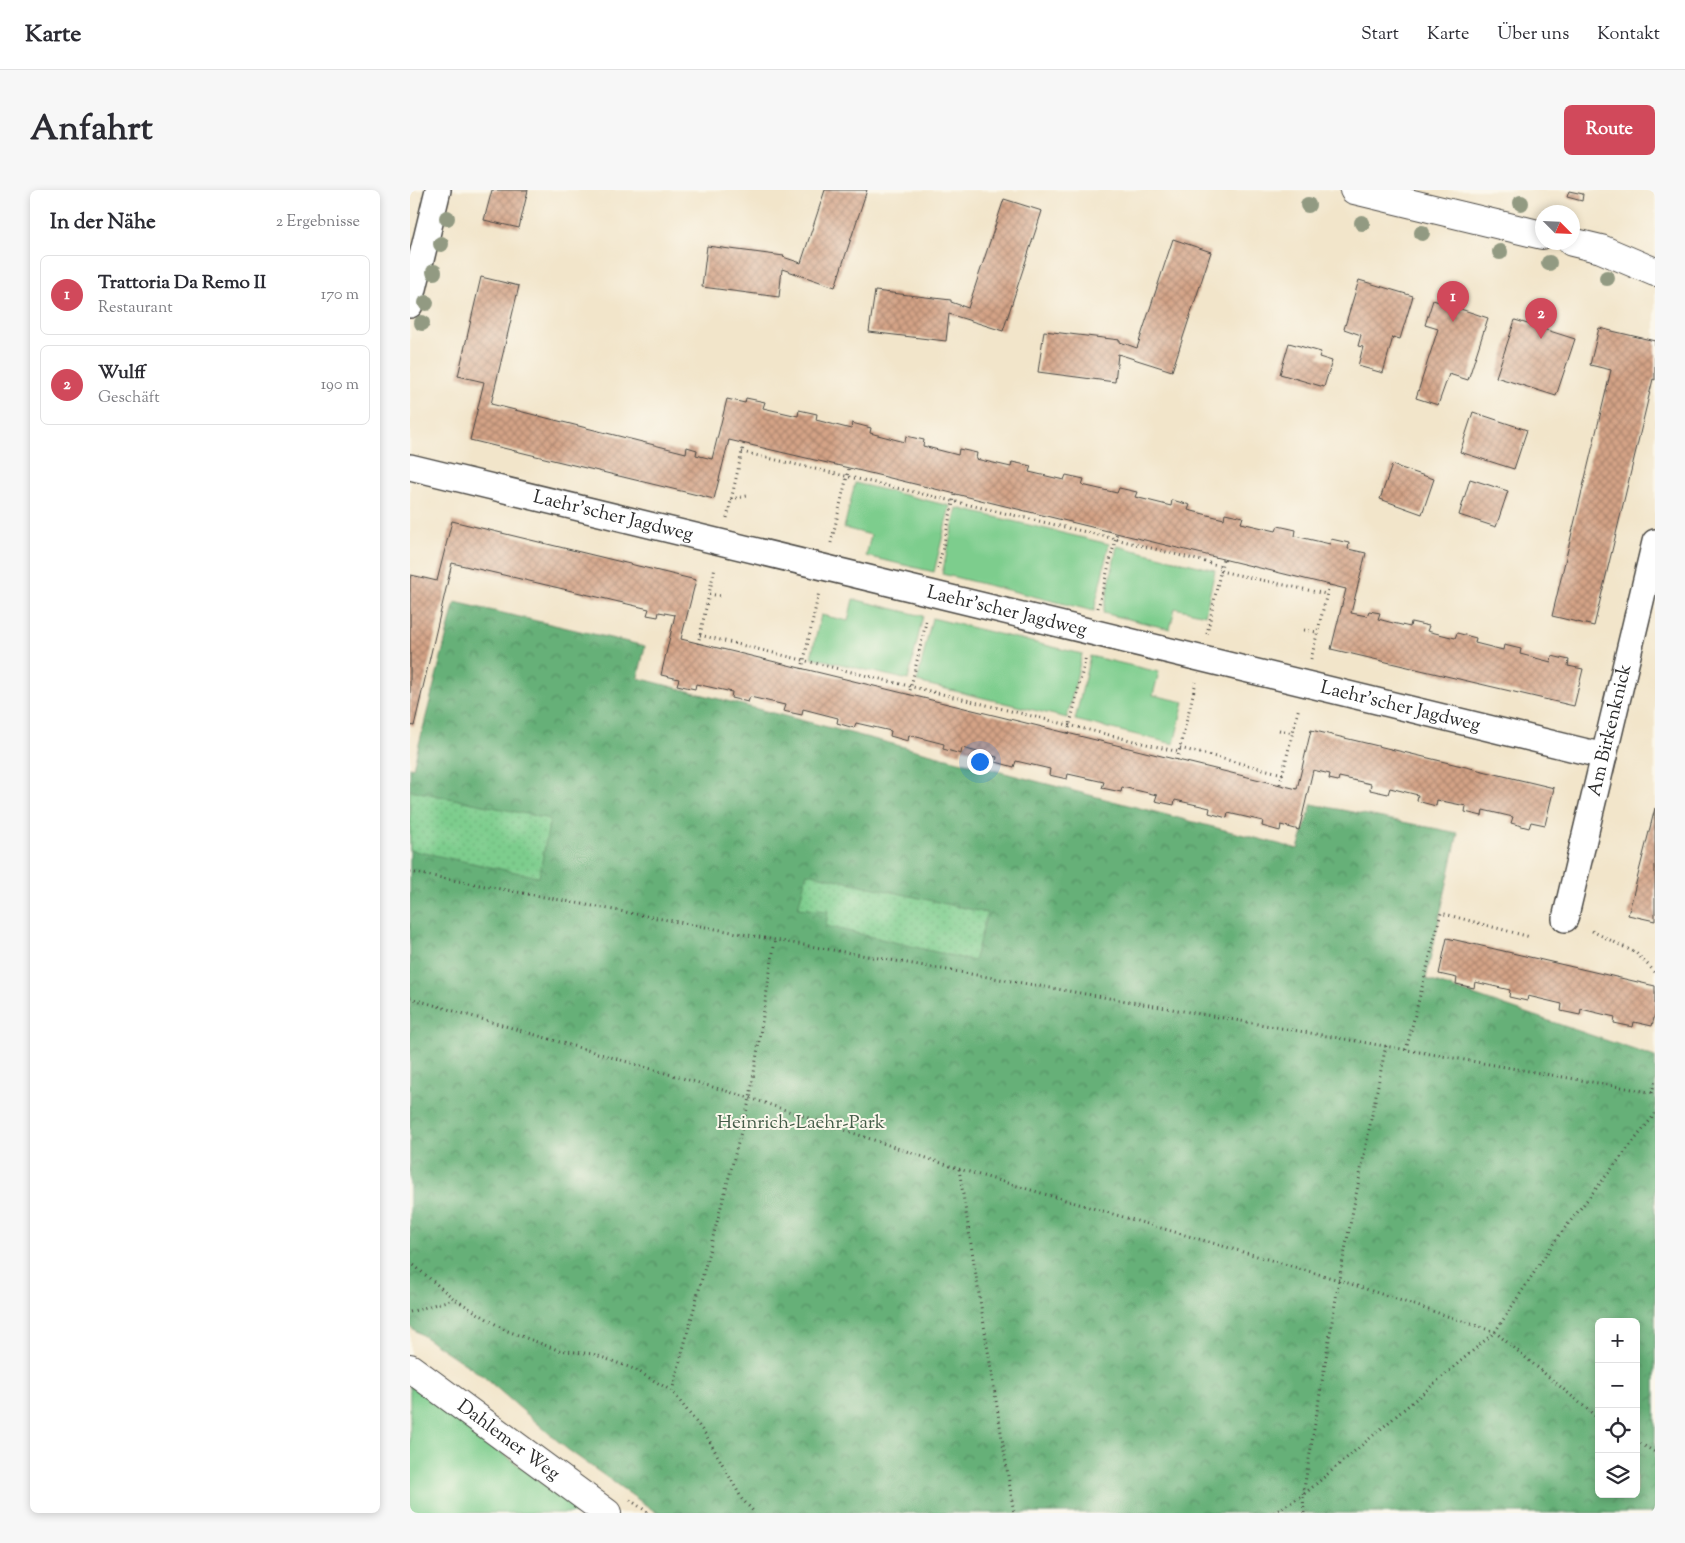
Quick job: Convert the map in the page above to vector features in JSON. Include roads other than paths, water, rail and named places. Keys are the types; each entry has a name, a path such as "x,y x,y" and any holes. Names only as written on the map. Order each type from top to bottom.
{"main road":[{"path":"1354,190 1535,233"},
{"path":"1580,244 1601,249 1655,272"},
{"path":"1601,249 1655,252"},
{"name":"Dahlemer Weg","path":"410,1368 607,1513"}],"street":[{"path":"410,305 438,190"},
{"name":"Laehr'scher Jagdweg","path":"410,468 1604,756"},
{"name":"Am Birkenknick","path":"1565,919 1655,542"}],"place":[{"name":"Trattoria Da Remo II","path":"1453,322"},
{"name":"Wulff","path":"1541,339"}],"park label":[{"name":"Heinrich-Laehr-Park","path":"801,1123"}]}
